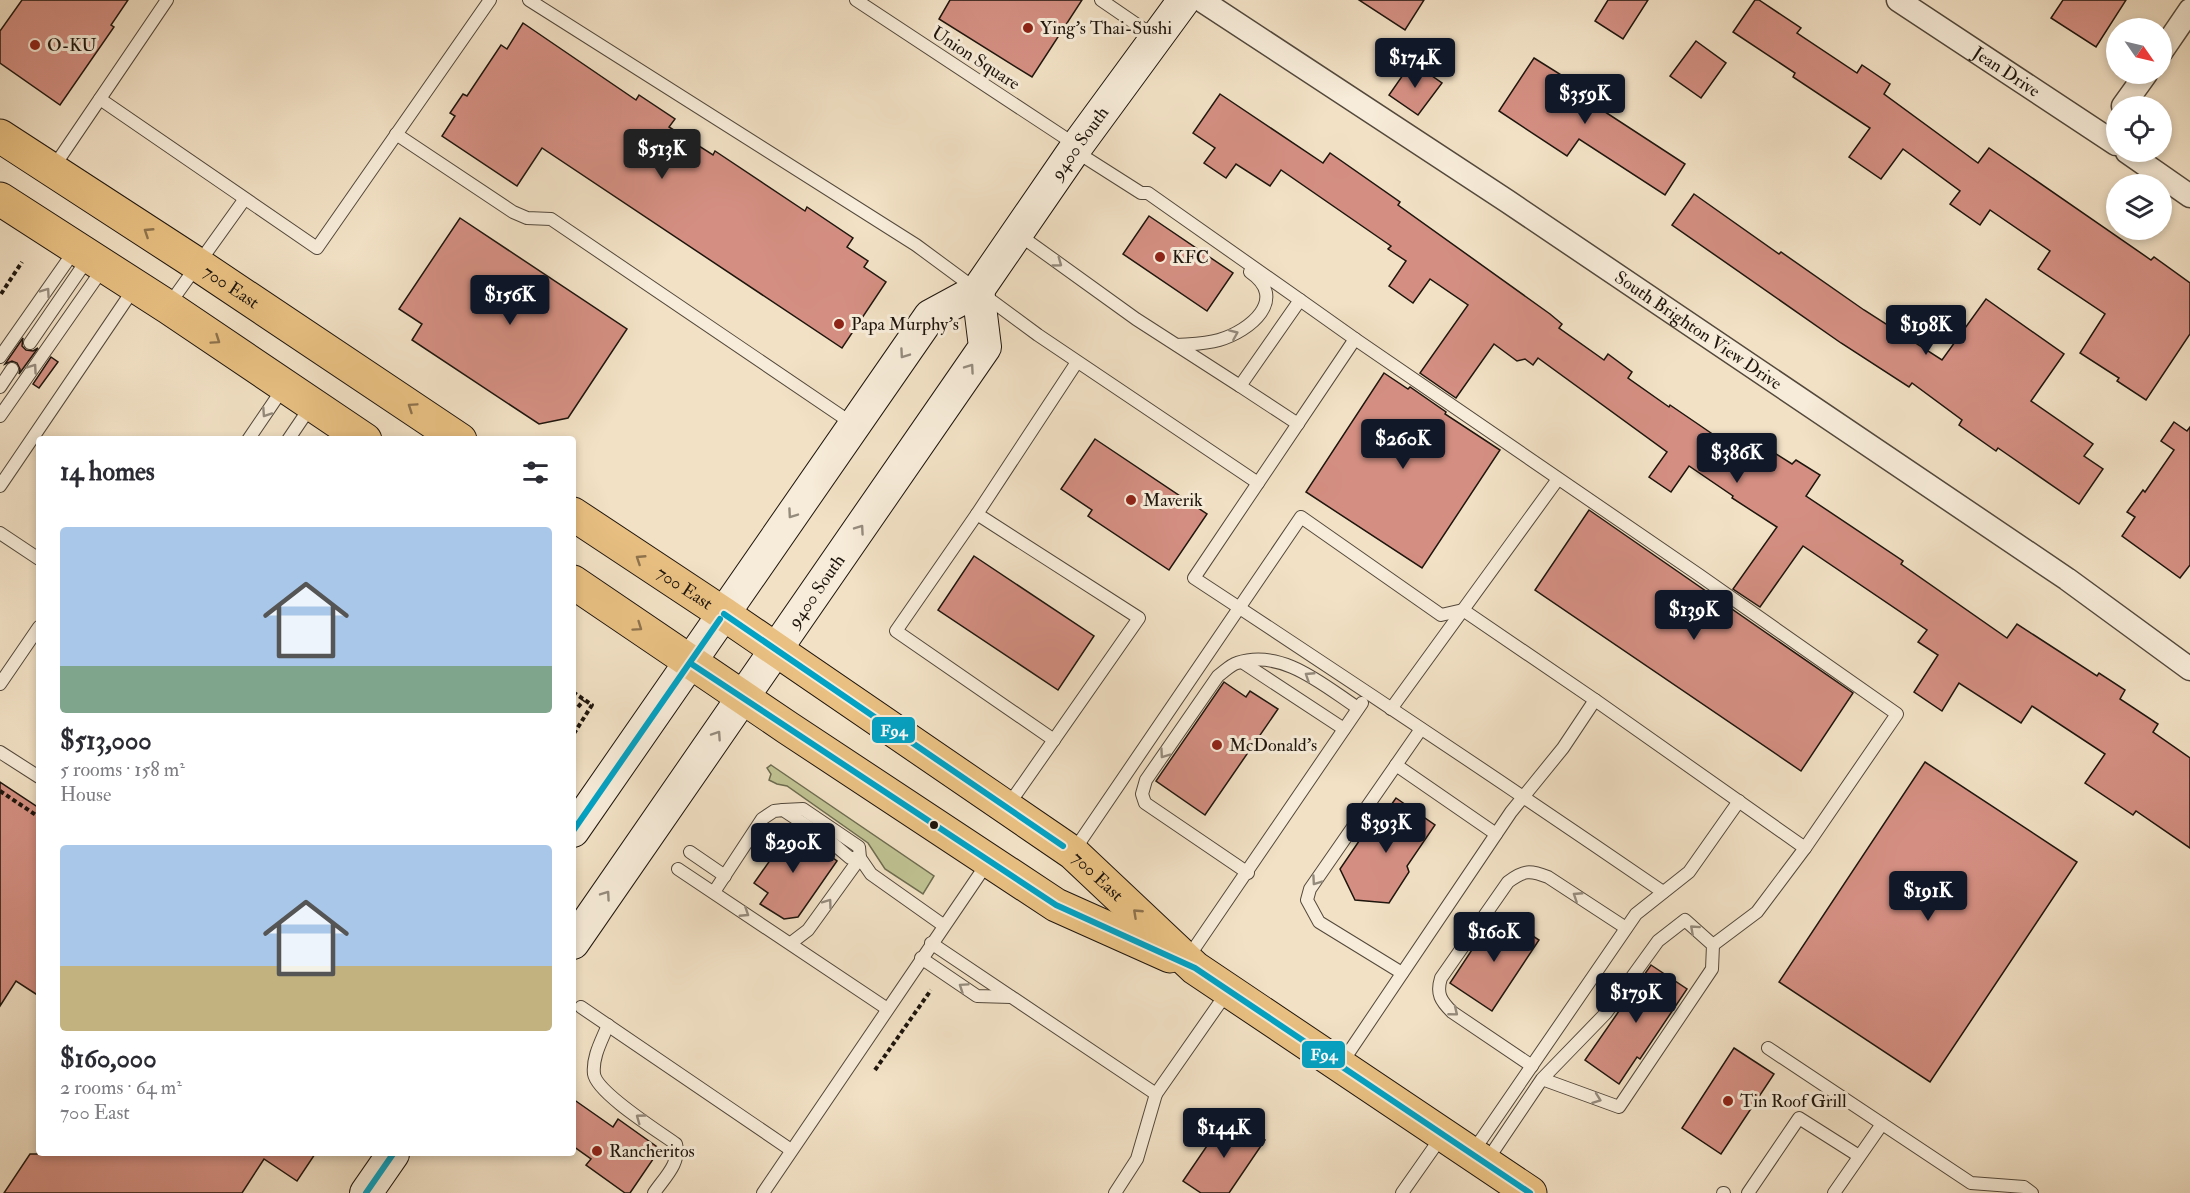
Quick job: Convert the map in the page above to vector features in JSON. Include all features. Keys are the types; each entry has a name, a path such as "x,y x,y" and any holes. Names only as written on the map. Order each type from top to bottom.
{"main road":[{"name":"700 East","path":"0,136 197,264 454,436"},
{"path":"2,203 136,286 359,436"},
{"name":"700 East","path":"576,516 724,614 1073,853 1191,964 1530,1193"},
{"name":"700 East","path":"576,584 690,663 1056,905 1191,964"}],"street":[{"name":"9400 South","path":"576,827 930,316 978,290 1075,148 1184,0"},
{"name":"South Brighton View Drive","path":"1202,0 1526,214 2067,579 2189,665"},
{"name":"Jean Drive","path":"1898,0 2106,137"},
{"path":"2172,36 2190,10"},
{"path":"2141,162 2190,196"},
{"name":"9400 South","path":"576,939 985,347 978,290"},
{"path":"366,1193 392,1156"}],"lane":[{"path":"52,170 166,0"},
{"path":"100,99 317,248 490,0"},
{"path":"529,0 916,245 1077,362 1258,483"},
{"name":"Union Square","path":"856,0 1141,193"},
{"path":"1101,0 1156,38"},
{"path":"396,134 513,212 527,218 551,219 854,424"},
{"path":"1177,345 1219,340 1245,329 1260,316 1267,301 1267,289 1257,277 1143,199 1141,193 1148,193 1897,714 1805,848 1756,912 1713,945"},
{"path":"168,307 244,200"},
{"path":"1017,233 1100,293 1298,424"},
{"path":"30,343 90,257"},
{"path":"0,357 90,257"},
{"path":"0,416 90,257"},
{"path":"0,486 136,286"},
{"path":"1240,386 1300,300"},
{"path":"1355,339 1194,578 1663,892"},
{"path":"1053,740 896,631 977,514 1077,362"},
{"path":"0,387 12,369"},
{"path":"252,436 285,386"},
{"path":"291,436 312,404"},
{"path":"1391,709 1558,479"},
{"path":"977,514 1139,618 1006,808"},
{"path":"1073,853 1301,517 1441,615 1463,610 1805,848"},
{"path":"0,532 36,557"},
{"path":"0,684 36,631"},
{"path":"1248,873 1145,803 1142,794 1146,780 1218,676 1234,664 1259,659 1292,667 1302,671 1358,708"},
{"path":"1242,662 1344,729"},
{"path":"1191,964 1248,873 1368,694"},
{"path":"1340,1065 1496,834 1563,748 1595,700"},
{"path":"1402,973 1319,922 1307,900 1310,889 1421,729"},
{"path":"0,752 36,775"},
{"path":"1396,765 1496,834"},
{"path":"1478,1158 1532,1065 1636,914 1689,872 1739,801"},
{"path":"714,892 762,819 774,811 803,809 859,847 860,858 872,874 943,925"},
{"path":"783,810 830,841 850,858 860,858"},
{"path":"690,852 725,876"},
{"path":"791,943 807,930 860,858"},
{"path":"763,1193 886,1008 988,861"},
{"path":"678,869 886,1008"},
{"path":"1532,1065 1452,1012 1441,1001 1438,990 1441,978 1508,882 1520,873 1535,872 1548,877 1626,928"},
{"path":"1478,1158 1542,1079 1606,1013 1658,941 1685,920 1713,945"},
{"path":"931,943 1156,1094"},
{"path":"1542,1079 1618,1107 1712,969 1713,945"},
{"path":"921,958 977,996 1012,997"},
{"path":"1114,1193 1137,1159 1156,1094 1228,990"},
{"path":"581,1007 791,1150"},
{"path":"608,1025 595,1057 594,1076 606,1094 676,1144 678,1153 676,1160 654,1193"},
{"path":"1768,1048 1971,1183 2024,1187 2032,1193"},
{"path":"1748,1193 1799,1118 1859,1156"},
{"path":"1834,1193 1882,1124"},
{"path":"1402,1193 1443,1135"}],"path":[{"path":"1,294 22,262"},
{"path":"576,694 592,705 576,730"},
{"path":"578,707 584,700"},
{"path":"0,791 36,815"},
{"path":"776,851 773,849 782,838"}],"green space":[{"path":"771,765 934,876 923,894 885,869 868,843 787,786 769,780 771,774 767,768"}],"building":[{"path":"22,0 128,0 111,25 114,27 60,105 0,63 0,31"},
{"path":"950,0 1082,0 1032,77 939,19"},
{"path":"1359,0 1424,0 1405,30"},
{"path":"1608,0 1648,0 1623,39 1595,21"},
{"path":"1755,0 1759,0 1801,28 1797,33 1857,73 1862,65 1890,84 1884,94 1978,163 1989,148 2106,229 2106,240 2122,240 2151,260 2154,257 2190,283 2190,334 2146,400 2117,381 2119,378 2080,353 2105,314 2038,269 2050,251 1990,210 1980,225 1950,204 1960,191 1903,149 1881,179 1849,157 1870,128 1793,77 1795,73 1733,32"},
{"path":"2063,0 2126,0 2115,18 2106,18 2106,31 2096,47 2051,18"},
{"path":"523,23 636,100 639,95 675,119 669,127 713,155 715,151 805,211 807,207 853,238 847,247 868,261 864,267 886,282 842,348 542,148 517,186 442,136 455,116 450,113 463,94 467,96 501,45 507,49"},
{"path":"1696,41 1726,63 1701,98 1670,76"},
{"path":"1534,58 1577,85 1579,80 1606,98 1599,108 1685,164 1665,195 1579,139 1567,156 1499,111"},
{"path":"1412,62 1442,83 1418,115 1389,95"},
{"path":"1220,94 1323,163 1330,153 1400,202 1398,205 1550,314 1562,324 1559,328 1604,360 1608,354 1632,372 1628,378 1755,463 1765,447 1792,464 1796,460 1820,475 1806,496 1903,561 1901,564 2007,638 2017,624 2097,676 2099,673 2125,690 2120,699 2158,724 2153,732 2190,758 2190,848 2136,811 2133,815 2085,783 2105,754 2032,706 2021,723 1959,683 1942,711 1914,692 1938,655 1918,642 1927,630 1803,546 1760,607 1733,589 1777,527 1732,498 1733,496 1689,466 1671,492 1649,477 1667,452 1538,358 1533,365 1525,359 1517,361 1494,344 1456,398 1420,373 1468,305 1430,279 1413,303 1389,286 1406,261 1388,249 1391,246 1281,170 1270,186 1236,164 1226,178 1204,163 1215,148 1193,133"},
{"path":"1694,194 1779,254 1781,252 1864,310 1942,360 1986,299 2064,354 2031,401 2093,444 2084,456 2103,469 2079,504 1998,448 1996,451 1959,425 1962,420 1912,383 1909,387 1841,343 1672,225"},
{"path":"1149,216 1233,273 1207,311 1123,254"},
{"path":"460,218 627,329 568,418 539,424 412,340 422,324 399,309"},
{"path":"23,338 22,346 26,350 33,351 38,348 19,374 20,369 17,363 12,361 5,364"},
{"path":"51,357 58,362 39,388 33,384"},
{"path":"1384,373 1408,389 1410,387 1446,412 1445,414 1500,450 1422,568 1306,492"},
{"path":"2174,422 2187,431 2190,427 2190,565 2180,578 2122,536 2135,517 2127,512 2143,490 2145,492 2174,450 2161,441"},
{"name":"Maverik","path":"1095,439 1207,514 1169,570 1088,516 1092,510 1061,489"},
{"path":"1589,510 1853,693 1801,771 1535,590"},
{"path":"974,556 1094,636 1058,690 938,610"},
{"name":"McDonald's","path":"1224,682 1246,697 1250,691 1278,709 1205,815 1156,781"},
{"path":"1925,762 2077,862 1930,1082 1779,982"},
{"path":"0,782 36,806 36,994 16,981 0,1006"},
{"path":"1396,798 1435,825 1407,866 1409,872 1389,903 1355,900 1340,869 1372,822 1377,825"},
{"path":"787,824 837,861 798,917 784,919 760,904 768,893 754,883 771,859 766,856"},
{"path":"1491,921 1504,930 1510,921 1539,940 1492,1011 1450,983"},
{"path":"1651,965 1687,989 1640,1059 1637,1057 1619,1084 1585,1060"},
{"name":"Tin Roof Grill","path":"1734,1048 1774,1074 1721,1154 1682,1128"},
{"path":"576,1101 613,1127 618,1119 660,1149 630,1193 625,1193 586,1165 591,1159 576,1148"},
{"path":"1228,1115 1265,1140 1229,1193 1201,1193 1183,1181"},
{"path":"30,1154 36,1154 36,1156 314,1156 297,1181 264,1159 242,1193 4,1193"}],"transit line":[{"name":"F94","path":"724,614 1063,846"},
{"name":"F94","path":"576,827 720,619"},
{"name":"F94","path":"690,663 1056,905 1195,968 1530,1193"},
{"name":"F94","path":"366,1193 392,1156"}],"place":[{"name":"Ying's Thai-Sushi","path":"1028,28"},
{"name":"O-KU","path":"35,45"},
{"name":"KFC","path":"1160,257"},
{"name":"Papa Murphy's","path":"839,324"},
{"name":"Maverik","path":"1131,500"},
{"name":"McDonald's","path":"1217,745"},
{"name":"Tin Roof Grill","path":"1728,1101"},
{"name":"Rancheritos","path":"597,1151"}]}
